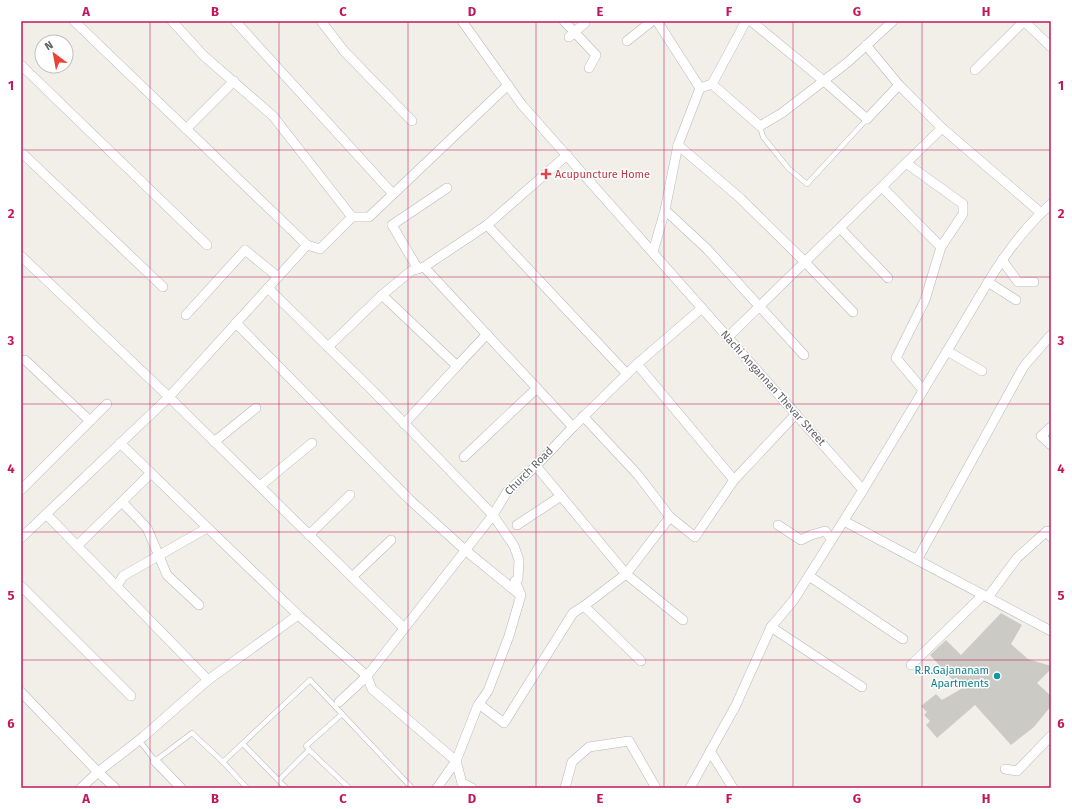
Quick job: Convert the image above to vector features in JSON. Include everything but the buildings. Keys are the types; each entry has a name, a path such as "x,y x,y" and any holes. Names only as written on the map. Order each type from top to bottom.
{"street":[{"path":"74,21 307,245 320,249 352,217 369,217 508,86"},
{"path":"172,21 204,56 273,116 352,217"},
{"path":"235,21 394,194"},
{"path":"320,21 344,51 412,121"},
{"name":"Nachi Angannan Thevar Street","path":"462,21 522,105 863,490"},
{"path":"564,21 572,34 596,55 589,68"},
{"path":"572,34 585,23 583,21"},
{"path":"626,41 652,21"},
{"path":"657,21 700,88"},
{"path":"700,88 712,84 746,21"},
{"path":"751,21 824,81 867,119 899,85"},
{"path":"712,84 760,126 782,113 824,81 848,62 893,21"},
{"path":"975,70 1024,21 1051,47"},
{"path":"866,45 899,85 942,128 1040,213"},
{"path":"21,65 207,245"},
{"path":"186,129 234,81"},
{"path":"653,252 665,210 678,145 700,88"},
{"path":"728,337 942,128"},
{"path":"678,145 740,198 853,312"},
{"path":"21,152 163,287"},
{"path":"328,347 382,295 411,271 421,268 487,225 567,155"},
{"path":"906,163 963,204 963,214 941,247 925,300 896,358 923,390"},
{"path":"882,187 941,247"},
{"path":"447,188 392,225 421,268 487,334 573,427"},
{"path":"690,788 736,705 771,626 793,601 844,521 1002,260 1040,213 1051,204"},
{"path":"665,210 706,248 804,355"},
{"path":"487,225 627,374"},
{"path":"840,228 888,278"},
{"path":"21,538 168,397 307,245"},
{"path":"186,315 245,250 278,277"},
{"path":"21,256 260,486 404,628"},
{"path":"1002,260 1018,282 1034,282"},
{"path":"988,282 1016,300"},
{"path":"268,288 493,515 514,546 519,570 518,579 515,581 521,596 488,691 480,704 456,761 437,788"},
{"path":"382,295 457,366"},
{"name":"Church Road","path":"337,704 367,676 493,515 507,492 536,466 583,416 637,364 702,308"},
{"path":"236,323 410,500 521,596"},
{"path":"404,424 487,334"},
{"path":"917,560 1024,366 1051,335"},
{"path":"947,351 982,371"},
{"path":"22,360 90,421"},
{"path":"637,364 734,480"},
{"path":"464,457 537,388"},
{"path":"21,490 107,404"},
{"path":"214,442 256,408"},
{"path":"583,416 638,474 670,517 695,537 734,480 796,414"},
{"path":"1051,427 1041,436 1051,445"},
{"path":"120,443 298,615 367,676 372,689 456,761 462,783 472,788"},
{"path":"260,486 312,443"},
{"path":"536,466 626,574 683,620"},
{"path":"77,546 151,473"},
{"path":"309,535 350,495"},
{"path":"517,525 561,496"},
{"path":"122,502 147,528 167,574 199,605"},
{"path":"46,514 208,680"},
{"path":"480,704 504,724 573,613 626,574 670,517"},
{"path":"844,521 1051,631"},
{"path":"778,525 801,540 811,535 826,531 832,539"},
{"path":"117,586 124,576 208,528"},
{"path":"911,665 985,596 1017,558 1047,531 1051,537"},
{"path":"352,577 391,540"},
{"path":"809,576 903,639"},
{"path":"21,586 131,696"},
{"path":"584,606 641,661"},
{"path":"81,788 208,680 298,615"},
{"path":"771,626 862,688"},
{"path":"21,692 115,788"},
{"path":"1005,769 1017,771 1051,736"},
{"path":"565,788 572,762 589,747 629,741 656,788"},
{"path":"710,751 733,788"},
{"path":"155,760 181,788"}],"lane":[{"path":"760,126 763,137 789,169 807,184 867,119"},
{"path":"222,762 310,680 337,704 342,714 412,788"},
{"path":"342,714 306,746 348,788"},
{"path":"138,741 155,760 192,733 247,788"},
{"path":"243,744 286,788"},
{"path":"279,780 309,750"}],"place":[{"name":"Acupuncture Home","path":"546,174"},
{"name":"R.R.Gajananam Apartments","path":"997,676"}]}
